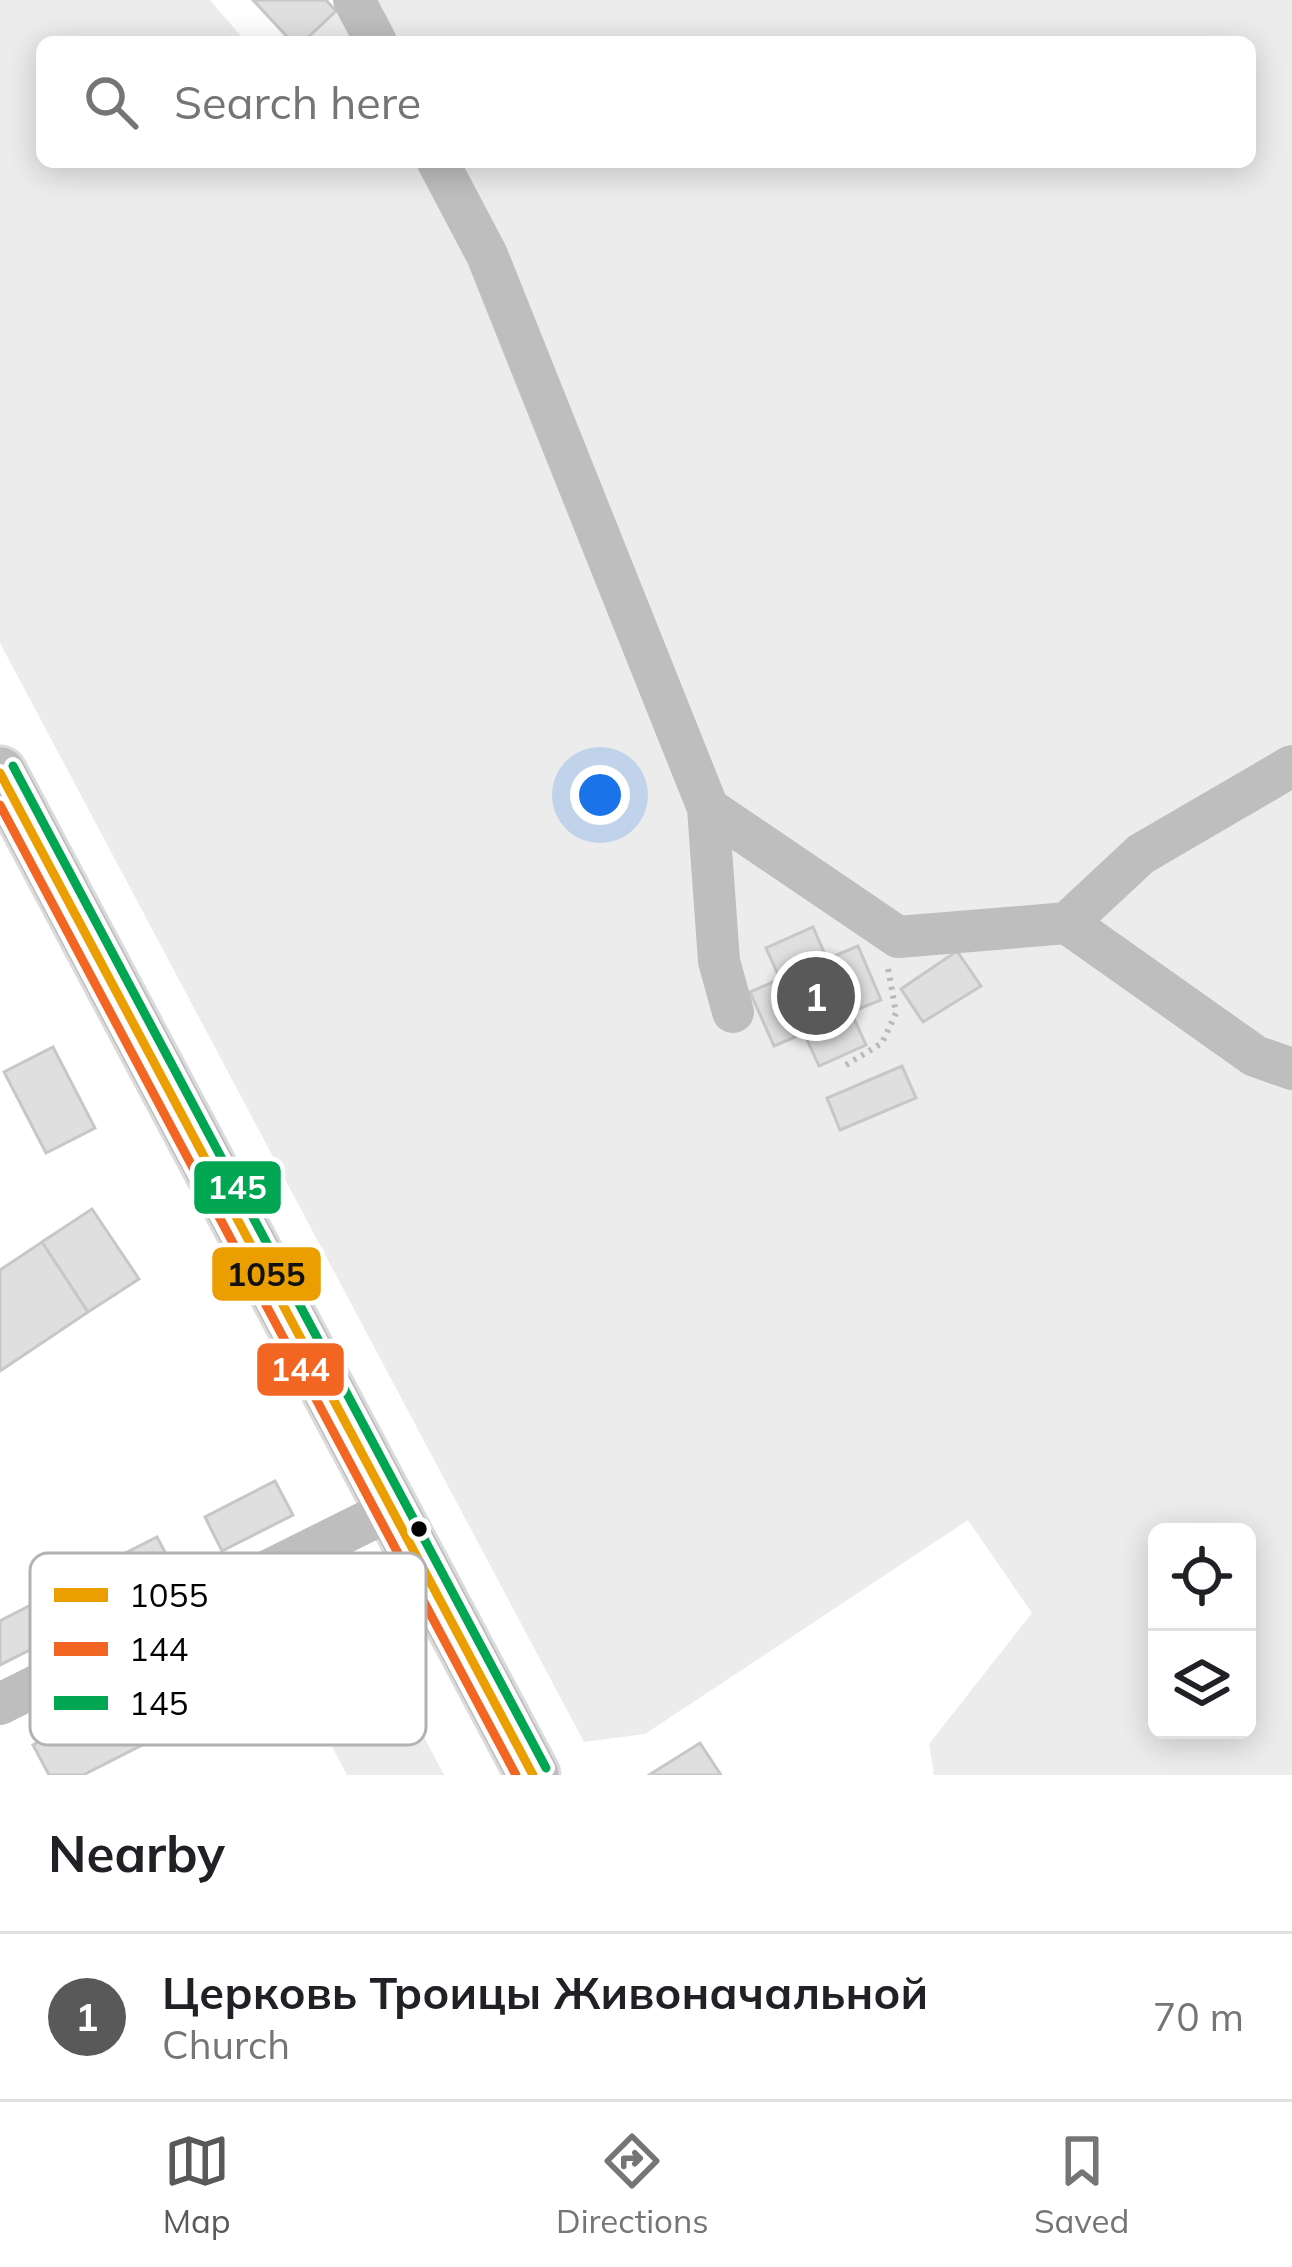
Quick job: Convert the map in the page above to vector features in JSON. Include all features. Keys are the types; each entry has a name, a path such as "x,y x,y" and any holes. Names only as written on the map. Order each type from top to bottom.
{"main road":[{"path":"0,773 415,1553"},
{"path":"426,1573 533,1775"}],"street":[{"path":"354,0 373,36"},
{"path":"441,168 487,255 708,808 719,961 733,1012"},
{"path":"708,808 898,937 1067,923 1142,854 1292,766"},
{"path":"1067,923 1256,1056 1292,1069"},
{"path":"304,1553 392,1509"},
{"path":"0,1704 30,1689"}],"path":[{"path":"846,1065 882,1043 896,1013 887,960 898,937"}],"shaded area":[{"path":"0,0 210,0 241,36 36,36 36,168 1256,168 1256,36 295,36 353,0 1292,0 1292,1775 934,1775 929,1744 1032,1613 968,1520 645,1734 584,1742 0,643"},
{"path":"426,1741 444,1775 347,1775 331,1745 426,1745"}],"building":[{"path":"253,0 326,0 336,11 309,36 286,36"},
{"path":"813,927 827,959 858,946 881,1000 851,1012 866,1045 819,1066 804,1033 774,1046 750,992 780,979 766,948"},
{"path":"957,951 981,986 923,1022 901,989"},
{"path":"53,1047 95,1128 46,1153 4,1072"},
{"path":"902,1066 916,1098 840,1130 827,1098"},
{"path":"92,1209 139,1279 88,1312 42,1242"},
{"path":"42,1242 88,1312 0,1371 0,1270"},
{"path":"275,1481 293,1515 222,1551 205,1517"},
{"path":"157,1537 165,1553 125,1553"},
{"path":"30,1605 30,1650 0,1665 0,1621"},
{"path":"700,1743 721,1775 649,1775"},
{"path":"33,1745 142,1745 83,1775 49,1775"}],"transit line":[{"name":"145","path":"13,766 546,1768"},
{"name":"1055","path":"0,773 415,1553"},
{"name":"144","path":"0,805 398,1553"},
{"name":"1055","path":"426,1574 533,1775"},
{"name":"144","path":"426,1606 516,1775"}],"place":[{"name":"Церковь Троицы Живоначальной","path":"816,996"}]}
